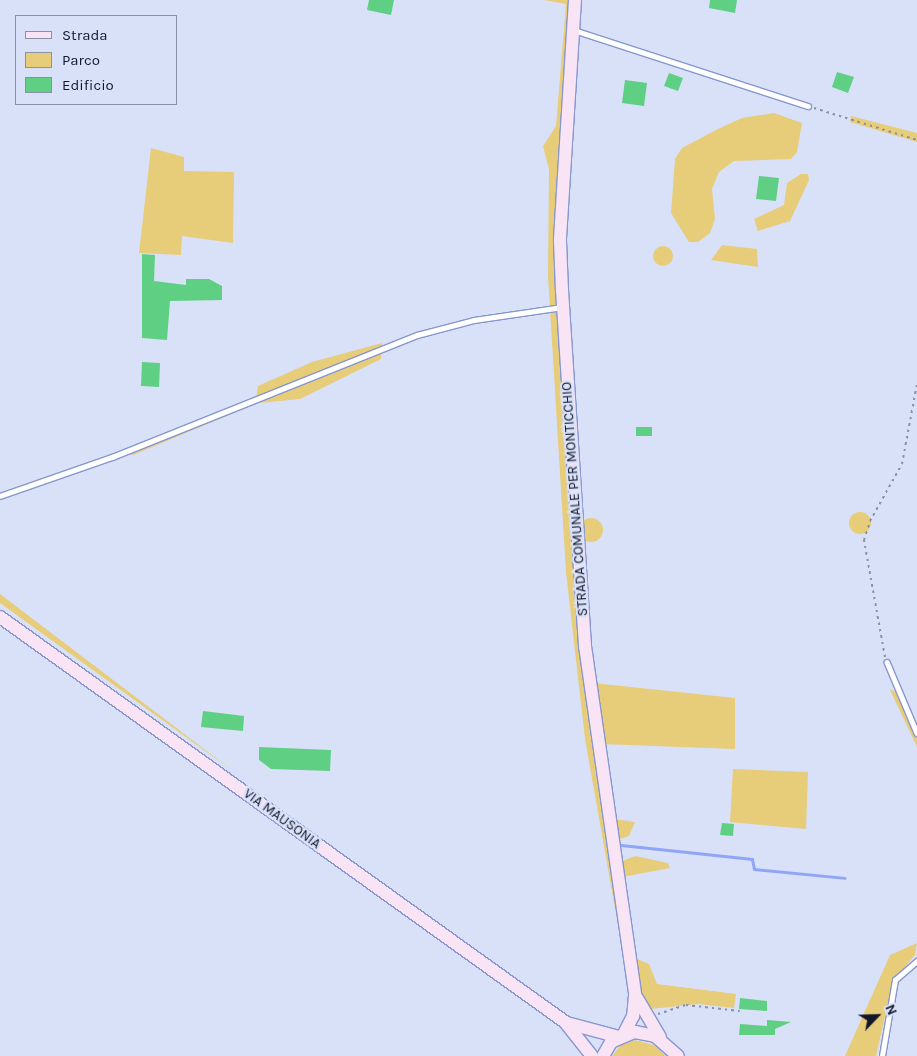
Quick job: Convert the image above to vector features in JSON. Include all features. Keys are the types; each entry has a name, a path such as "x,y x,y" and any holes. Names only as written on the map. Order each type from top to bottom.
{"main road":[{"name":"STRADA COMUNALE PER MONTICCHIO","path":"575,0 560,241 563,307 585,646 636,995 633,1016 622,1035 603,1056"},
{"name":"VIA MAUSONIA","path":"0,617 565,1022 592,1056"},
{"name":"STRADA COMUNALE PER MONTICCHIO","path":"636,995 663,1041"},
{"name":"VIA MAUSONIA","path":"565,1022 622,1035 648,1033 663,1041"},
{"path":"663,1041 678,1056"}],"lane":[{"path":"573,30 808,106"},
{"path":"0,496 112,457 417,335 474,320 563,307"},
{"path":"887,662 917,733"},
{"path":"882,1056 895,980 917,961"}],"path":[{"path":"808,106 917,140"},
{"path":"887,662 864,540 870,521 902,464 917,384"},
{"path":"658,1014 686,1005 740,1010"}],"green space":[{"path":"544,0 572,0 557,203 578,595 630,993 585,739 566,572 548,276 549,169 543,146 556,126 566,4"},
{"path":"774,113 802,123 797,152 791,159 734,161 719,172 712,189 715,219 710,233 698,242 689,242 671,213 675,159 682,148 742,118"},
{"path":"851,116 917,133 917,142 850,122"},
{"path":"151,148 184,157 184,171 234,172 233,243 182,236 181,255 139,253"},
{"path":"801,174 808,174 809,180 790,221 758,231 754,219 784,205 787,183"},
{"path":"722,245 757,249 758,267 711,260"},
{"path":"663,246 670,249 673,256 670,263 663,266 656,263 653,256 656,249"},
{"path":"382,343 381,359 300,399 258,403 133,455 128,453 256,400 258,386 312,362"},
{"path":"860,512 868,515 871,523 868,531 860,534 852,531 849,523 852,515"},
{"path":"591,518 599,522 603,530 599,538 591,542 583,538 579,530 583,522"},
{"path":"0,594 75,651 233,771 0,603"},
{"path":"593,683 735,698 735,749 601,744"},
{"path":"890,690 901,692 917,724 917,747"},
{"path":"733,769 808,772 806,829 730,822"},
{"path":"613,819 635,822 629,836 616,840"},
{"path":"635,856 668,863 670,868 622,877 620,862"},
{"path":"917,943 915,955 893,981 876,1056 845,1056 890,955"},
{"path":"635,958 649,964 657,984 736,994 734,1008 699,1004 650,1009 644,1001"},
{"path":"635,1040 654,1045 666,1056 612,1056 620,1046"}],"building":[{"path":"369,0 394,0 391,15 367,10"},
{"path":"710,0 737,0 735,13 709,8"},
{"path":"837,72 854,77 848,93 832,87"},
{"path":"669,73 683,78 678,91 664,86"},
{"path":"625,80 647,83 644,106 622,103"},
{"path":"759,176 779,178 776,201 756,199"},
{"path":"142,254 155,255 154,281 186,285 186,279 209,279 222,286 222,300 170,301 167,340 142,338"},
{"path":"142,362 160,363 159,387 141,386"},
{"path":"636,427 652,427 652,436 636,436"},
{"path":"203,711 244,716 243,731 201,727"},
{"path":"259,747 331,750 330,771 271,769 259,760"},
{"path":"722,823 734,824 733,836 720,835"},
{"path":"740,998 767,1001 767,1011 739,1009"},
{"path":"767,1020 791,1022 775,1029 775,1035 739,1035 740,1024 767,1026"}],"waterway":[{"path":"621,845 752,859 754,869 845,878"}]}
